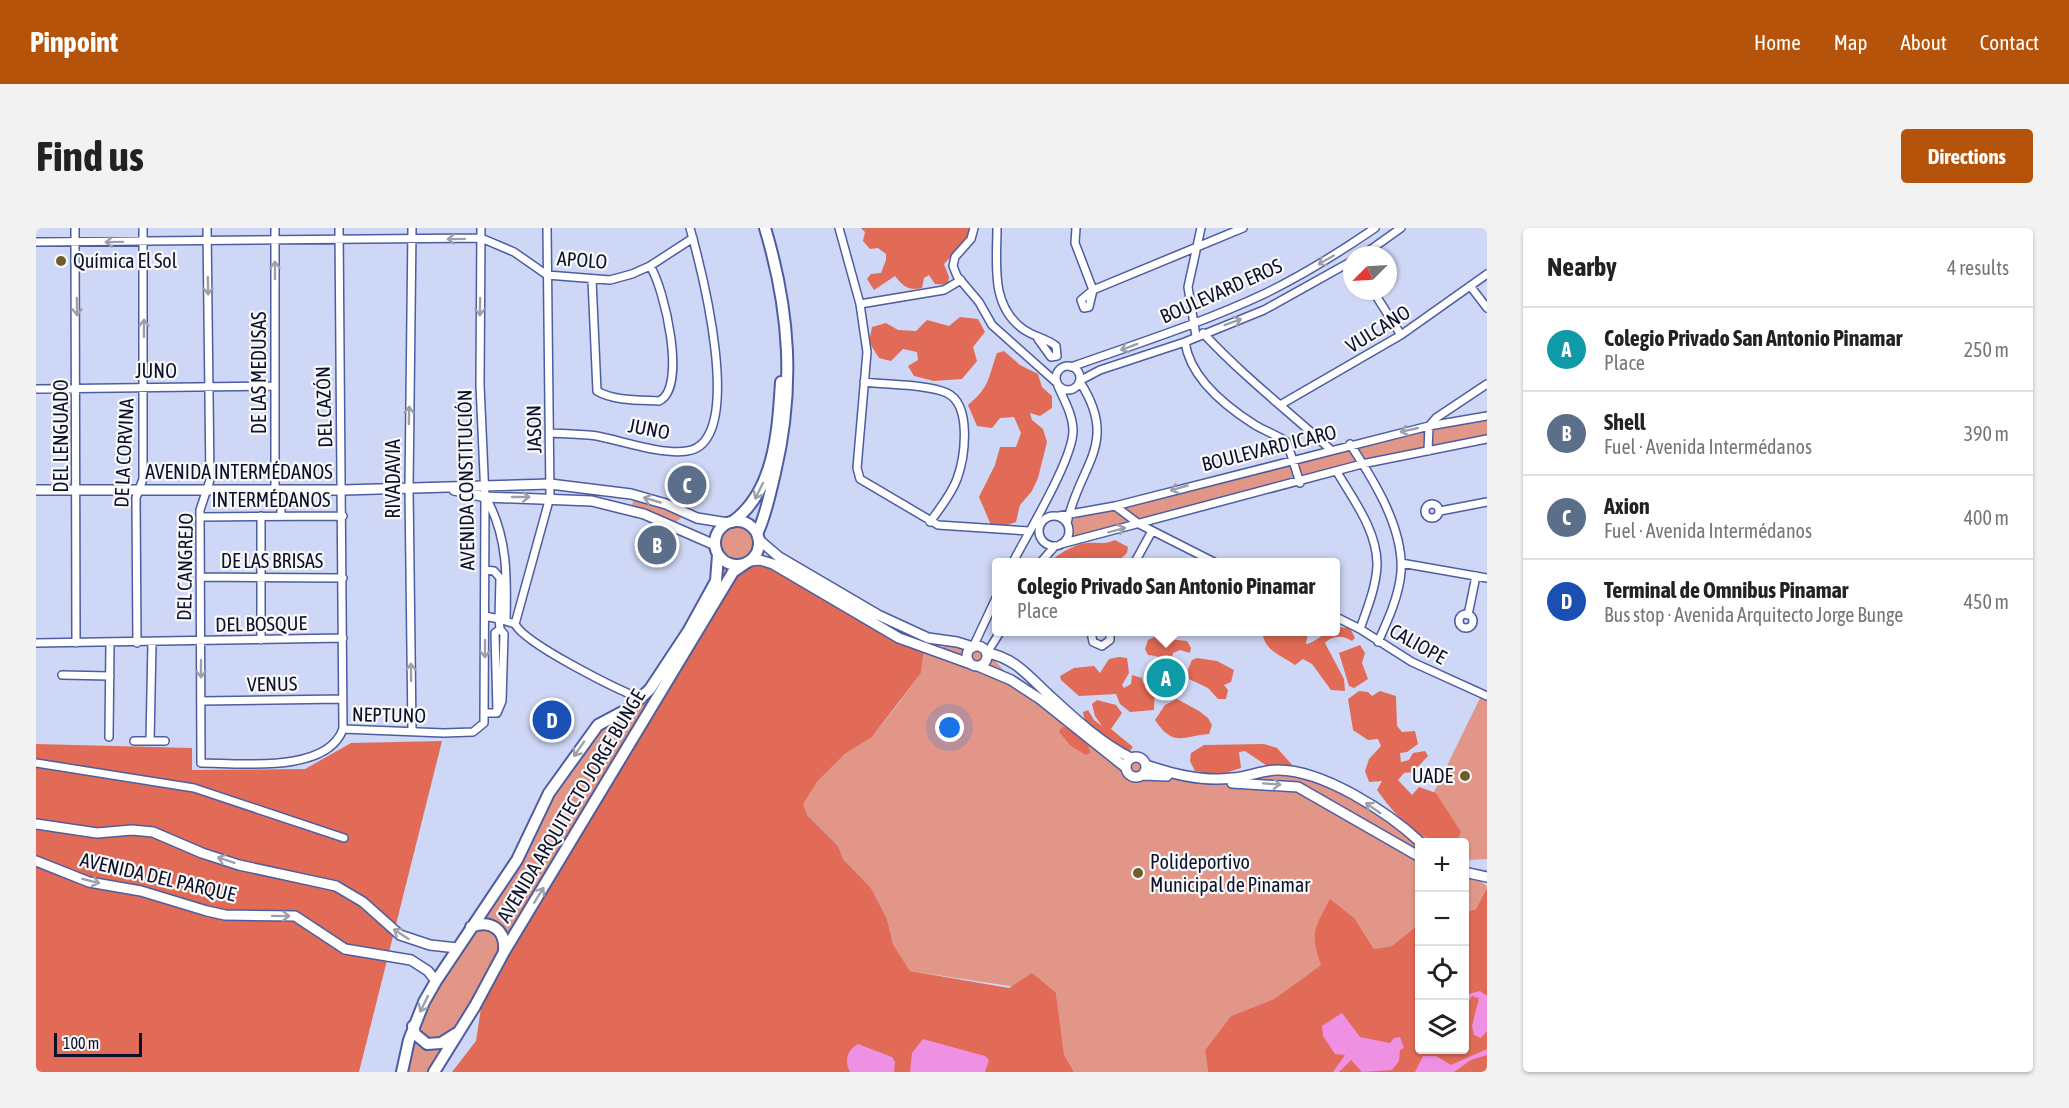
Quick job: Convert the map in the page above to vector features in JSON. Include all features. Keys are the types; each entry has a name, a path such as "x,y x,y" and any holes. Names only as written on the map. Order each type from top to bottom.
{"main road":[{"path":"759,228 774,288 782,380 779,413 773,449 760,491 752,504 718,532 717,550 733,565 760,560 773,564 899,638 1011,680 1040,699 1125,767 1130,776 1143,775 1298,787 1415,855"},
{"path":"748,562 757,551 758,537 770,498 788,405 787,339 781,288 765,228"},
{"name":"AVENIDA INTERMÉDANOS","path":"36,490 343,490 550,484 631,494 666,504 689,514 730,522"},
{"name":"AVENIDA INTERMÉDANOS","path":"443,488 485,497 550,497 592,501 627,510 684,530 717,550"},
{"path":"627,510 631,494"},
{"path":"684,530 689,514"},
{"path":"730,522 747,524 779,557 878,615 928,638 982,647 987,653 1000,655 1021,668 1096,737 1131,758 1142,759 1146,765 1172,772 1221,779 1278,770 1301,774 1359,799 1415,839"},
{"name":"AVENIDA ARQUITECTO JORGE BUNGE","path":"402,1072 413,1026 436,981 518,860 549,793 587,737 598,725 642,699 689,630 716,581 717,550"},
{"name":"AVENIDA ARQUITECTO JORGE BUNGE","path":"434,1072 733,572 748,562"},
{"path":"973,647 968,656 975,665"},
{"path":"975,665 986,661 987,653"},
{"path":"1125,767 1131,758"},
{"path":"1143,775 1146,765"},
{"name":"AVENIDA DEL PARQUE","path":"36,824 98,833 132,830 153,832 239,865 336,886 363,902 400,935 420,942 457,948"},
{"name":"AVENIDA DEL PARQUE","path":"36,861 89,882 141,891 225,915 295,916 345,949 411,960 428,971 436,981"},
{"path":"1469,874 1487,878"},
{"path":"471,927 481,923 492,925 500,931 505,941 504,952"},
{"path":"413,1026 420,1040 433,1045 460,1031"}],"street":[{"name":"DEL LENGUADO","path":"75,228 78,388 76,643"},
{"name":"DE LA CORVINA","path":"137,643 138,491 143,479 143,228"},
{"name":"DEL CANGREJO","path":"201,763 200,518 203,500 209,489 207,228"},
{"name":"DE LAS MEDUSAS","path":"275,228 275,490 281,505 281,516"},
{"name":"DEL CAZÓN","path":"339,228 339,387 343,490 343,729"},
{"name":"RIVADAVIA","path":"412,228 409,488 412,731"},
{"name":"AVENIDA CONSTITUCIÓN","path":"479,728 484,723 485,713 485,497 480,385 481,228"},
{"name":"JASON","path":"515,624 550,497 547,228"},
{"path":"690,228 693,238"},
{"path":"839,228 860,304 867,352 857,468 860,478 930,522 950,528 1029,531 1042,541 1058,545"},
{"path":"974,228 971,239 956,257 953,266 979,302 992,325 1058,385 1067,390 1081,381"},
{"path":"997,228 997,287 1001,303 1015,323 1038,339"},
{"path":"1076,228 1076,243 1093,290 1243,228"},
{"path":"1201,228 1188,287 1192,324 1199,335 1236,369 1330,449"},
{"name":"BOULEVARD EROS","path":"1071,367 1192,324 1265,293 1329,259 1375,228"},
{"path":"1376,246 1401,228"},
{"name":"APOLO","path":"36,242 481,238 514,252 547,274 592,280 620,279 650,266 693,238"},
{"name":"JUNO","path":"551,432 594,436 677,452 690,451 702,443 711,432 714,418 717,358 710,309 693,238"},
{"path":"592,280 597,391 636,400 659,401 670,391 672,380 670,333 661,286 650,266"},
{"name":"BOULEVARD EROS","path":"1081,381 1100,370 1185,342 1264,310 1343,266"},
{"name":"VULCANO","path":"1280,405 1401,335 1487,274"},
{"path":"860,304 944,290 961,280"},
{"path":"1471,287 1487,308"},
{"path":"1379,300 1401,335"},
{"path":"1185,342 1190,362 1209,386 1237,413 1287,442 1300,483"},
{"path":"1015,558 1063,465 1071,443 1072,424 1058,385 1058,373 1071,367 1077,371 1096,418 1097,440 1095,454 1075,495 1067,523 1068,535 1045,558"},
{"path":"864,382 938,390 950,395 958,403 965,430 962,462 951,493 930,522"},
{"path":"1428,451 1429,426 1436,418 1487,384"},
{"name":"JUNO","path":"36,389 275,386"},
{"name":"BOULEVARD ICARO","path":"1059,516 1115,506 1350,444 1429,426 1487,416"},
{"name":"BOULEVARD ICARO","path":"1058,545 1300,483 1362,464 1487,440"},
{"path":"1350,444 1395,533 1401,563 1394,602 1378,642"},
{"path":"1337,472 1370,531 1375,549 1377,566 1360,629"},
{"path":"485,497 494,513 507,567 503,620 500,628 504,634 502,701 497,713 485,713"},
{"path":"1440,511 1487,502"},
{"path":"1115,506 1139,524 1206,558"},
{"path":"1029,531 1051,515 1059,516 1067,523"},
{"path":"261,516 261,640"},
{"name":"INTERMÉDANOS","path":"200,518 343,516"},
{"path":"1041,522 1039,533 1042,541"},
{"path":"1137,558 1152,531"},
{"path":"1401,563 1487,578"},
{"path":"485,570 494,571 500,578 503,620"},
{"path":"1468,615 1476,576"},
{"name":"DE LAS BRISAS","path":"200,577 343,578"},
{"path":"973,647 992,607"},
{"path":"485,616 515,624 518,630 539,644 642,699"},
{"name":"CALIOPE","path":"1340,619 1360,629 1412,662 1487,696"},
{"path":"987,653 998,636"},
{"path":"1091,636 1095,644 1102,646 1110,640 1110,636"},
{"name":"DEL BOSQUE","path":"36,643 152,643 343,638"},
{"path":"109,737 110,643"},
{"path":"150,741 152,643"},
{"path":"62,675 110,676"},
{"name":"VENUS","path":"201,701 343,699"},
{"name":"NEPTUNO","path":"201,763 298,761 335,744 343,729 444,733 473,732 479,728"},
{"path":"134,741 165,741"},
{"path":"36,763 194,788 344,838"}],"shaded area":[{"path":"861,228 971,228 967,240 944,264 949,277 948,285 935,284 929,275 924,278 922,288 913,289 903,285 895,276 874,290 867,279 871,274 881,273 886,254 878,248 870,249 863,241 865,232"},
{"path":"960,317 978,319 985,332 973,347 977,361 962,379 934,381 914,376 908,366 918,360 917,352 903,349 891,361 879,358 869,342 872,327 886,323 898,330 916,331 927,320 949,326"},
{"path":"1004,351 1020,365 1038,374 1042,387 1052,396 1052,408 1040,416 1030,413 1032,420 1043,429 1047,442 1038,478 1032,491 1020,505 1016,522 1007,525 991,525 979,497 995,465 1000,447 1016,447 1021,433 1014,417 1000,418 992,428 977,426 968,405 981,393 990,376 997,353"},
{"path":"1487,416 1487,439 1362,464 1069,540 1074,531 1070,520 1121,504 1277,462"},
{"path":"634,500 679,514 681,518 676,522 635,509 632,504"},
{"path":"736,526 749,531 754,544 749,557 736,562 723,557 718,544 723,531"},
{"path":"1115,540 1128,547 1127,553 1121,558 1055,558 1078,545"},
{"path":"760,560 924,649 921,673 872,737 845,754 817,782 803,804 807,815 838,846 843,859 871,888 887,919 893,944 910,971 1009,988 1032,973 1056,993 1064,1054 1074,1072 452,1072 476,1041 481,1008 504,952 733,572"},
{"path":"721,562 734,568 507,939 495,921 482,918 545,808 599,731 646,700"},
{"path":"1340,627 1350,628 1355,638 1352,641 1334,637 1325,643 1344,679 1345,691 1331,690 1312,664 1303,659 1295,665 1274,652 1263,636 1307,636 1306,644 1323,636 1340,636"},
{"path":"1157,636 1166,636 1169,639 1187,641 1191,648 1190,653 1180,650 1173,653 1175,664 1169,667 1156,656 1148,655 1145,649 1148,640"},
{"name":"Polideportivo Municipal de Pinamar","path":"955,645 983,648 1011,680 1144,762 1215,781 1278,770 1337,787 1415,839 1415,928 1392,946 1374,949 1355,919 1321,965 1274,999 1231,1016 1205,1050 1208,1072 1074,1072 1064,1054 1056,993 910,971 893,944 887,919 871,888 843,859 838,846 807,815 802,804 817,782 845,754 872,737 895,708 921,673 924,649"},
{"path":"1360,645 1365,653 1362,663 1368,679 1354,688 1349,686 1339,653"},
{"path":"1127,658 1129,673 1122,685 1124,688 1131,684 1132,675 1142,678 1143,683 1155,688 1154,710 1130,712 1120,704 1116,694 1079,696 1061,680 1060,676 1074,668 1094,666 1100,673 1109,659"},
{"path":"1197,658 1217,661 1234,670 1231,682 1224,685 1228,690 1226,699 1218,699 1208,688 1189,679 1188,669 1192,660"},
{"path":"1359,691 1368,692 1372,696 1380,691 1396,696 1397,726 1402,732 1415,731 1418,744 1407,752 1400,753 1401,762 1409,760 1413,753 1425,751 1428,756 1413,772 1404,773 1398,780 1412,795 1419,787 1436,793 1461,832 1458,838 1429,838 1422,835 1401,819 1377,790 1382,781 1369,782 1365,771 1369,759 1381,746 1378,739 1368,740 1353,730 1348,699"},
{"name":"UADE","path":"1482,694 1487,696 1487,859 1469,860 1469,838 1422,838 1417,833 1417,827"},
{"path":"1177,699 1208,718 1212,725 1209,734 1179,738 1173,737 1162,729 1155,720 1165,705"},
{"path":"1097,700 1116,705 1122,713 1111,729 1133,747 1130,751 1101,736 1085,719 1083,712 1088,710 1094,720 1102,726 1095,716 1092,704"},
{"path":"1062,727 1080,736 1087,744 1090,753 1086,755 1071,746 1059,732"},
{"path":"442,741 359,1072 36,1072 36,744 192,748 192,770 305,769 351,743"},
{"path":"1264,744 1277,748 1295,768 1293,776 1282,776 1245,751 1239,752 1241,768 1219,775 1195,771 1190,761 1191,753 1204,745"},
{"path":"1469,876 1475,877 1487,886 1476,909 1469,911"},
{"path":"1487,887 1487,1072 1208,1072 1205,1050 1231,1016 1274,999 1321,965 1315,931 1330,899 1355,919 1374,949 1392,946 1415,928 1415,1054 1469,1054 1469,911 1476,909"},
{"path":"480,927 494,932 500,952 457,1029 441,1039 426,1039 421,1024 429,999 454,956"},
{"path":"1480,991 1487,996 1487,1031 1481,1038 1474,1035 1472,1026 1479,998 1472,996 1469,1001 1469,994"},
{"path":"1342,1013 1360,1037 1390,1043 1394,1038 1400,1037 1404,1048 1400,1050 1399,1061 1392,1070 1362,1072 1351,1060 1339,1072 1333,1072 1345,1055 1335,1054 1323,1036 1322,1026"},
{"path":"923,1039 985,1056 989,1060 985,1072 910,1072 912,1053"},
{"path":"414,1042 424,1050 445,1048 430,1072 407,1072"},
{"path":"858,1044 892,1057 895,1062 894,1072 850,1072 847,1064 848,1056 851,1049"},
{"path":"1487,1049 1487,1055 1471,1060 1454,1072 1415,1072 1423,1056 1436,1056 1451,1065"}],"place":[{"name":"Química El Sol","path":"61,261"},
{"name":"Axion","path":"687,485"},
{"name":"Shell","path":"657,545"},
{"name":"Colegio Privado San Antonio Pinamar","path":"1166,678"},
{"name":"Terminal de Omnibus Pinamar","path":"552,720"},
{"name":"UADE","path":"1465,776"},
{"name":"Polideportivo Municipal de Pinamar","path":"1138,873"}]}
